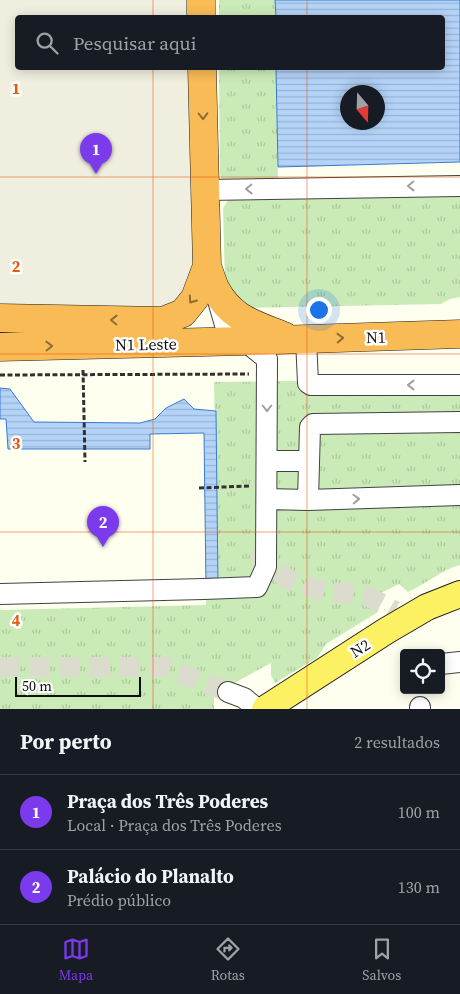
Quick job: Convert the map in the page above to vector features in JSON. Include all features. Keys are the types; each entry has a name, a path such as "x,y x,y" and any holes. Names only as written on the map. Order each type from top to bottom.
{"highway":[{"path":"201,0 201,15"},
{"path":"202,70 205,190 211,278 230,310 242,319 299,339"},
{"name":"N1 Leste","path":"0,318 163,321 183,313 211,278"},
{"name":"N1","path":"299,339 460,334"},
{"name":"N1 Leste","path":"0,347 299,339"}],"main road":[{"name":"N2","path":"265,709 364,645 400,616 460,594"}],"lane":[{"path":"205,190 460,186"},
{"path":"0,594 257,587 266,567 267,359 246,341 232,333 225,325 211,278"},
{"path":"299,339 308,383 311,385 460,385"},
{"path":"308,500 310,427 313,424 460,422"},
{"path":"267,461 309,461"},
{"path":"267,492 308,500 460,495"},
{"path":"256,541 257,508 267,492"},
{"path":"445,664 460,662"},
{"path":"228,692 244,698 257,709"}],"path":[{"path":"83,370 85,462"},
{"path":"0,375 267,374"},
{"path":"200,488 221,487 267,492"}],"green space":[{"path":"219,0 275,0 276,15 219,15"},
{"path":"219,70 276,70 278,183 222,181 220,174"},
{"path":"460,192 460,297 450,299 441,304 243,308 225,282 223,208 230,197"},
{"path":"460,379 460,565 446,570 408,592 399,584 381,593 378,612 326,644 317,658 275,683 271,675 271,663 214,694 214,709 0,709 0,610 206,605 206,587 218,587 214,382"}],"shaded area":[{"path":"0,0 189,0 189,15 15,15 15,70 190,70 195,280 164,314 0,314"}],"water":[{"path":"275,0 460,0 460,162 278,167 276,70 445,70 445,15 276,15"},
{"path":"0,388 10,389 34,422 140,423 155,419 166,408 184,399 194,409 216,411 218,587 206,587 204,433 150,434 150,449 8,449 6,419 0,419"}],"tunnel":[{"path":"259,550 262,559 288,579 324,592 367,596 395,611"},
{"path":"0,667 165,667 228,692"}],"place":[{"name":"Praça dos Três Poderes","path":"96,174"},
{"name":"Palácio do Planalto","path":"103,547"}]}
